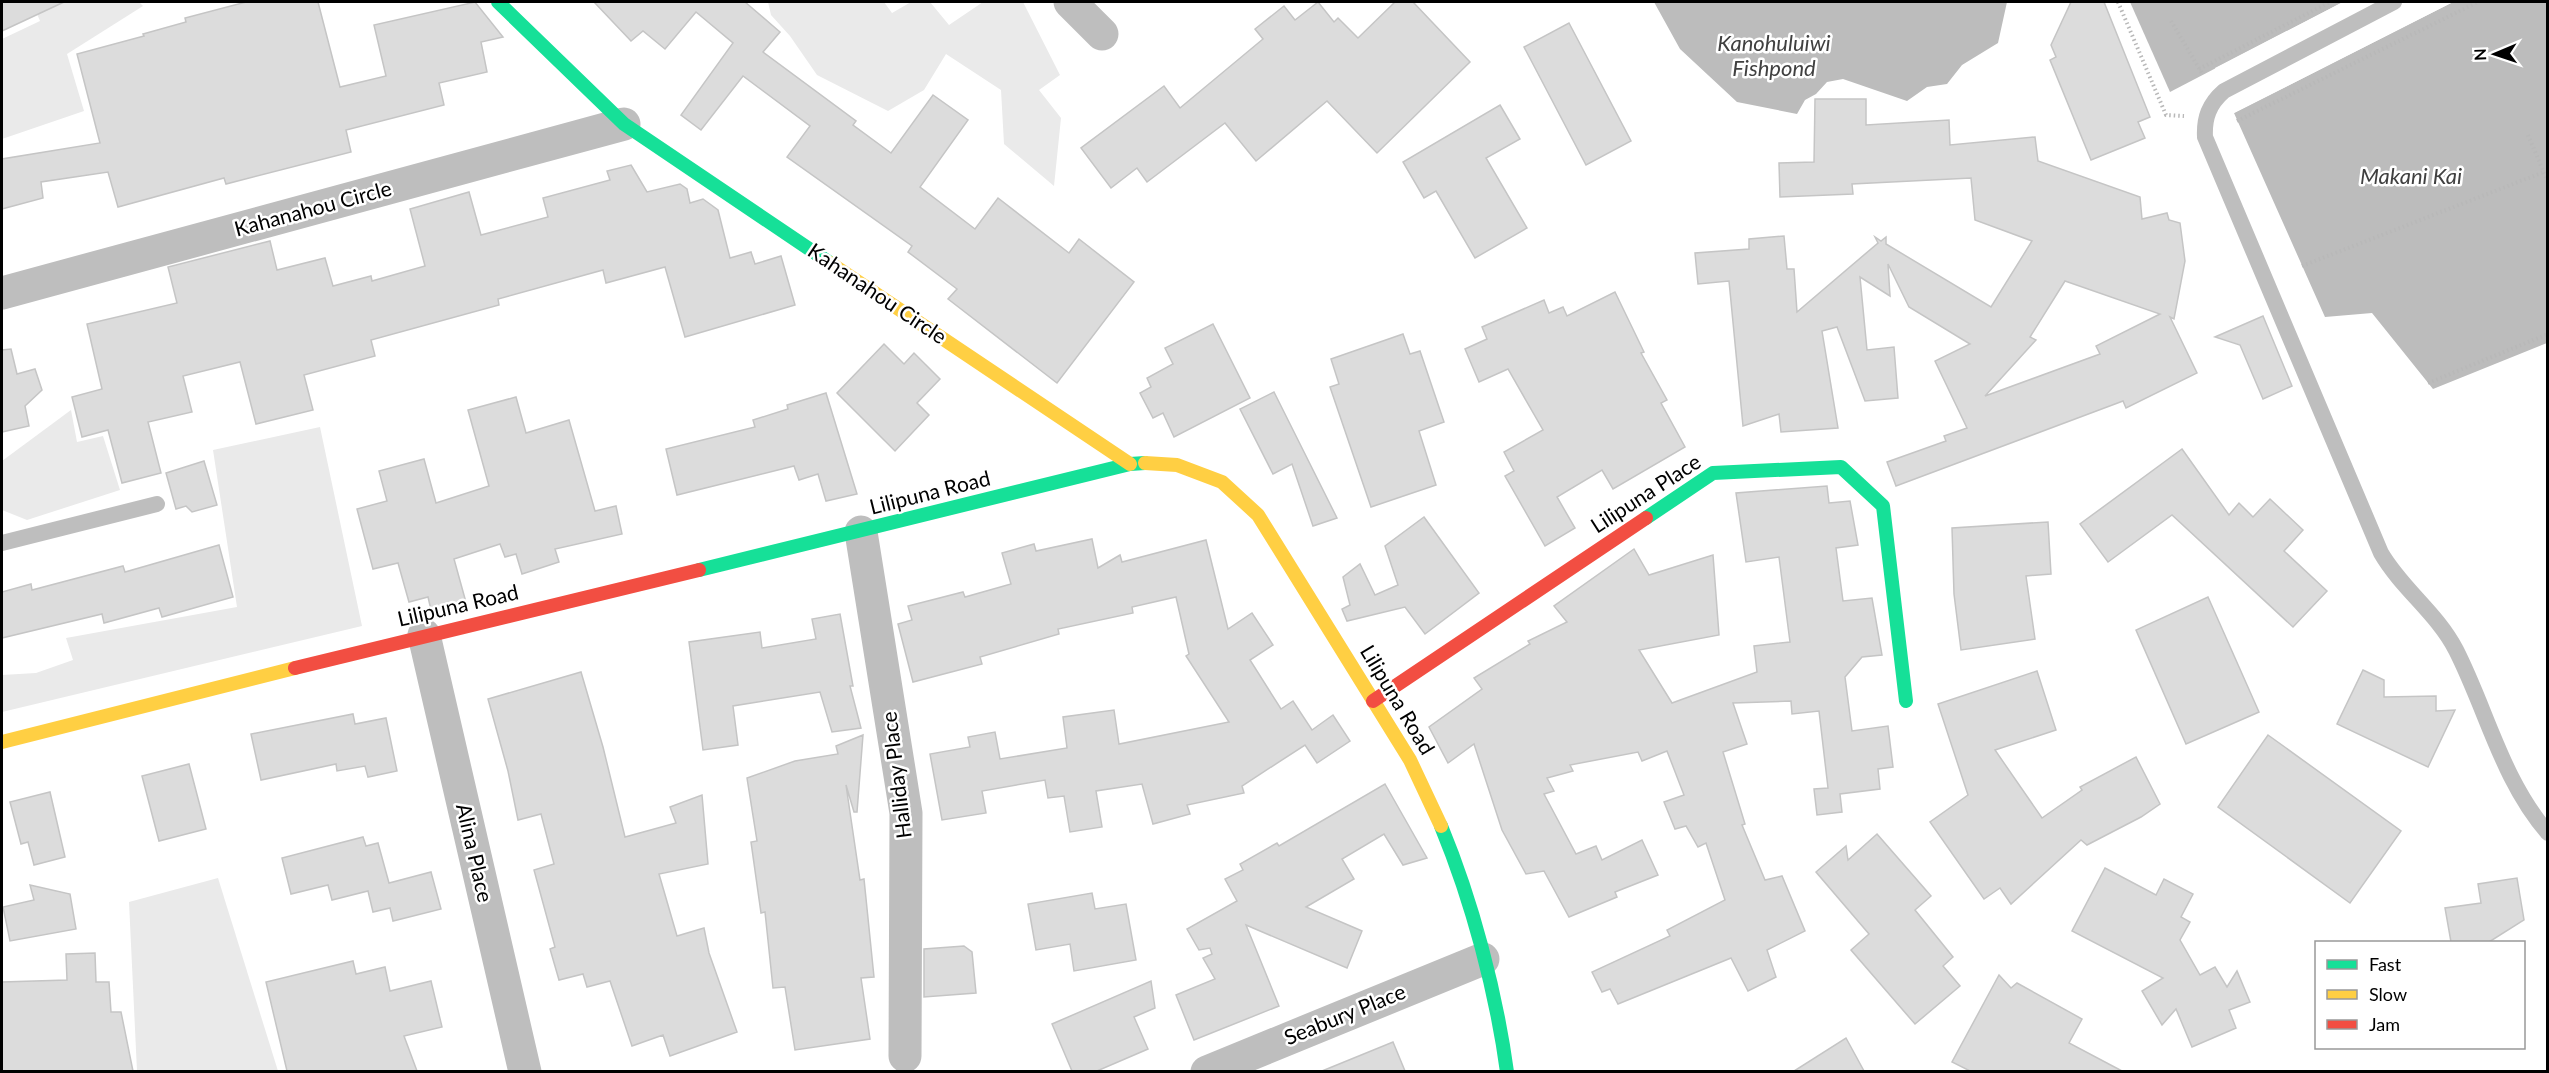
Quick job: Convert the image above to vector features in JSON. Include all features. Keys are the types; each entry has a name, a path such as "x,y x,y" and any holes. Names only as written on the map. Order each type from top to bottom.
{"street":[{"name":"Kahanahou Circle","path":"498,2 624,124 1130,464"},
{"path":"1070,2 1102,34"},
{"name":"Kahanahou Circle","path":"2,294 624,124"},
{"name":"Lilipuna Road","path":"2,742 424,636 861,532 1130,464 1178,465 1222,482 1241,497 1271,534 1415,770 1449,839 1469,903 1507,1071"},
{"name":"Lilipuna Place","path":"1373,701 1713,473 1841,467 1882,506 1906,701"},
{"name":"Halliday Place","path":"861,532 906,813 905,1056"},
{"name":"Alina Place","path":"424,636 525,1071"},
{"name":"Seabury Place","path":"1207,1071 1483,958"}],"lane":[{"path":"2394,2 2224,91 2210,107 2206,117 2208,147 2381,553 2403,586 2435,618 2456,649 2508,773 2521,798 2547,833"},
{"path":"2,543 157,504"}],"path":[{"path":"2118,2 2166,115 2206,117"},
{"path":"2199,69 2330,2"},
{"path":"2237,121 2478,2"},
{"path":"2171,21 2203,75"},
{"path":"2528,135 2547,182"},
{"path":"2302,266 2544,172"},
{"path":"2428,383 2547,334"}],"shaded area":[{"path":"32,2 139,2 143,6 67,54 84,111 2,139 2,39 40,21"},
{"path":"768,2 884,2 892,13 911,2 930,2 949,25 983,2 1023,2 1060,75 1039,90 1061,118 1054,186 1004,144 1001,90 946,54 924,90 888,111 817,75 790,36 771,15"},
{"path":"71,410 77,442 103,436 120,490 27,520 2,510 2,461"},
{"path":"320,427 362,626 2,712 2,675 36,673 73,660 66,638 237,607 213,450"},
{"path":"218,878 278,1071 137,1071 129,902"}],"water":[{"name":"Kanohuluiwi Fishpond","path":"1654,2 2007,2 1998,43 1962,65 1947,84 1927,87 1907,101 1843,79 1827,82 1816,94 1805,100 1797,114 1737,102 1680,49"},
{"path":"2130,2 2343,2 2170,92"},
{"name":"Makani Kai","path":"2453,2 2547,2 2547,343 2433,389 2372,313 2325,317 2234,113"}],"pier":[{"path":"2346,2 2216,71 2215,68"},
{"path":"2447,2 2453,2 2234,113 2232,110"}],"building":[{"path":"2,2 64,2 2,31"},
{"path":"246,2 318,2 340,87 386,76 374,25 475,2 503,37 481,42 487,72 439,83 444,105 346,130 351,152 226,184 224,178 118,207 108,172 41,182 43,198 2,209 2,159 100,143 77,54 186,22 185,18"},
{"path":"594,2 745,2 780,32 763,52 856,121 853,125 891,153 933,95 968,120 920,187 975,229 998,198 1069,253 1079,239 1134,282 1057,383 948,299 957,289 908,252 912,246 787,157 810,126 743,76 701,130 681,115 733,43 696,12 665,49 643,31 631,41"},
{"path":"1318,2 1334,22 1338,18 1358,38 1395,2 1413,2 1470,62 1377,153 1327,101 1256,161 1225,123 1147,182 1137,168 1111,188 1081,148 1164,86 1180,108 1263,39 1255,29 1284,6 1295,20"},
{"path":"2071,2 2104,2 2150,117 2138,122 2145,138 2091,160 2050,60 2056,57 2051,45"},
{"path":"1569,23 1631,141 1586,165 1524,47"},
{"path":"1815,99 1866,99 1866,125 1949,120 1950,145 2035,137 2038,161 2140,197 2142,219 2167,213 2169,220 2180,223 2185,261 2174,319 2170,317 2197,373 2126,408 2123,401 1896,486 1887,462 1946,441 1944,436 1967,428 1935,361 1970,344 1909,307 1888,264 1890,296 1860,277 1867,350 1894,347 1898,398 1865,401 1837,327 1822,331 1838,428 1781,432 1779,414 1743,426 1729,281 1698,284 1695,253 1749,249 1749,239 1784,236 1787,269 1794,269 1797,312 1878,243 1875,237 1881,241 1886,237 1886,244 1991,307 2032,241 1975,220 1971,178 1852,184 1853,194 1780,197 1779,163 1814,162","holes":["2065,281 2160,314 2096,346 2100,354 1985,396 2036,340 2030,337"]},
{"path":"1500,105 1520,139 1486,158 1527,228 1475,258 1436,191 1424,198 1403,162"},
{"path":"631,165 647,192 680,184 687,189 690,203 703,199 718,210 730,258 751,252 755,264 781,256 795,305 685,337 665,267 606,283 603,270 498,299 499,305 371,340 375,356 304,375 313,410 256,424 240,362 183,376 192,412 148,422 161,473 122,483 108,430 82,437 72,397 102,389 87,324 177,303 168,267 270,241 277,270 325,258 333,286 371,276 372,281 425,266 410,209 469,192 481,235 548,217 543,198 610,180 607,171"},
{"path":"1615,292 1644,352 1641,353 1667,400 1661,403 1685,447 1613,489 1602,470 1557,497 1575,528 1545,546 1505,476 1514,471 1504,452 1543,430 1508,369 1479,382 1465,349 1487,339 1482,327 1544,300 1549,313 1563,307 1567,316"},
{"path":"2263,316 2292,386 2263,399 2240,345 2215,337"},
{"path":"1213,324 1250,398 1174,437 1163,413 1153,418 1140,393 1151,387 1147,378 1173,364 1165,348"},
{"path":"1403,334 1410,354 1420,351 1444,422 1419,431 1436,485 1371,507 1330,387 1339,384 1331,359"},
{"path":"884,344 904,364 914,353 940,379 917,403 929,415 895,451 837,393"},
{"path":"11,349 17,374 35,369 42,390 25,406 29,426 2,432 2,350"},
{"path":"1274,392 1337,518 1313,526 1292,464 1273,474 1240,409"},
{"path":"826,393 857,494 826,501 818,474 799,480 794,466 677,495 666,449 755,427 753,420 788,409 787,405"},
{"path":"516,397 526,433 569,420 595,511 616,506 622,534 555,549 559,562 522,574 516,554 505,557 500,544 454,559 467,606 432,614 428,597 409,602 398,563 373,569 357,509 387,501 379,471 424,459 436,503 489,486 468,410"},
{"path":"2182,449 2229,515 2239,503 2253,517 2270,499 2303,530 2284,551 2327,591 2293,627 2172,515 2108,562 2080,524"},
{"path":"204,461 217,505 192,512 186,506 176,509 166,473"},
{"path":"1827,486 1829,503 1850,501 1858,545 1836,548 1843,601 1872,598 1882,655 1862,657 1845,677 1852,731 1888,726 1893,767 1878,769 1880,789 1840,794 1842,812 1817,815 1814,789 1828,788 1819,711 1792,714 1791,701 1733,703 1747,744 1723,752 1745,824 1742,825 1765,880 1782,876 1805,931 1767,950 1776,977 1748,991 1731,958 1618,1004 1610,989 1602,992 1592,972 1670,936 1667,930 1725,900 1706,843 1698,847 1686,826 1675,829 1664,802 1684,795 1667,751 1642,761 1638,752 1570,765 1573,771 1547,778 1554,791 1544,794 1576,854 1596,846 1602,860 1642,840 1658,875 1615,892 1617,897 1569,917 1544,871 1526,874 1502,830 1474,744 1448,763 1429,727 1482,689 1474,678 1530,644 1528,641 1567,622 1554,606 1634,549 1649,575 1713,555 1719,635 1639,650 1672,703 1757,672 1754,646 1790,642 1779,557 1746,562 1736,493"},
{"path":"1424,517 1479,593 1425,634 1405,607 1347,621 1342,609 1350,605 1343,577 1360,564 1375,595 1398,585 1385,546"},
{"path":"2048,522 2051,574 2026,576 2035,639 1961,650 1954,594 1952,528"},
{"path":"1092,539 1098,568 1120,555 1122,562 1206,540 1228,629 1252,613 1273,645 1250,660 1281,709 1293,701 1312,730 1333,715 1350,741 1317,763 1305,745 1242,786 1244,793 1187,805 1190,814 1153,824 1142,784 1096,791 1102,827 1070,832 1064,796 1048,798 1045,780 982,791 986,813 942,820 930,754 970,747 968,737 995,732 1000,759 1067,748 1063,717 1114,710 1119,744 1229,722 1186,656 1189,654 1176,597 1132,607 1133,613 1058,629 1059,634 980,657 982,664 913,682 898,624 912,620 908,606 963,592 965,597 1011,584 1002,553 1034,544 1036,551"},
{"path":"219,545 233,597 162,617 159,608 104,623 102,614 2,638 2,592 31,584 32,590 123,566 125,572"},
{"path":"2208,597 2259,712 2186,744 2136,630"},
{"path":"840,614 853,686 850,686 861,728 832,732 820,692 733,706 738,745 703,750 689,642 760,632 762,648 816,639 812,619"},
{"path":"2363,670 2384,680 2384,697 2436,696 2436,711 2455,710 2428,767 2337,724"},
{"path":"2037,671 2056,730 1995,750 2042,818 2082,790 2080,787 2136,757 2160,804 2141,817 2087,845 2081,840 2011,904 2000,888 1984,899 1930,822 1968,795 1938,704"},
{"path":"581,672 603,747 625,837 676,823 670,807 702,795 708,864 659,874 677,936 704,928 709,953 737,1032 670,1056 663,1035 632,1046 610,981 587,987 583,974 559,980 550,949 555,947 534,870 554,864 541,814 518,820 508,771 488,699"},
{"path":"353,714 355,724 386,718 397,771 368,777 365,766 337,771 336,764 261,780 251,734"},
{"path":"863,735 857,812 854,812 846,785 860,880 864,879 874,977 861,978 870,1039 795,1050 785,987 773,988 765,912 761,913 751,842 757,841 747,778 795,761 838,754 836,746"},
{"path":"2268,735 2401,831 2350,903 2218,807"},
{"path":"189,764 206,829 159,841 142,776"},
{"path":"1385,784 1427,858 1403,865 1384,834 1342,859 1354,879 1306,907 1362,931 1347,968 1246,925 1279,1006 1194,1040 1176,995 1215,979 1203,958 1212,954 1210,948 1199,950 1187,929 1237,901 1225,879 1243,870 1240,864 1277,843 1279,846"},
{"path":"50,792 65,857 34,865 28,842 21,844 10,802"},
{"path":"1877,834 1931,896 1915,910 1953,957 1943,966 1960,986 1915,1024 1851,950 1869,934 1816,872 1846,846 1848,860"},
{"path":"363,837 366,846 378,843 389,883 431,872 441,909 393,921 390,908 373,912 368,891 332,900 328,885 291,894 282,858"},
{"path":"2105,868 2156,895 2164,879 2193,894 2181,917 2190,922 2180,940 2200,975 2215,967 2227,987 2237,971 2250,1002 2229,1010 2236,1028 2192,1047 2176,1009 2162,1025 2142,991 2163,978 2072,931"},
{"path":"2517,878 2524,920 2491,941 2451,941 2445,908 2481,903 2478,884"},
{"path":"30,885 70,894 76,929 10,941 3,907 34,900"},
{"path":"1092,893 1095,909 1126,904 1136,960 1074,971 1070,944 1036,950 1028,904"},
{"path":"964,946 972,952 976,993 924,997 924,949"},
{"path":"95,953 96,982 109,982 111,1012 121,1012 133,1071 2,1071 2,982 67,980 66,954"},
{"path":"353,961 356,974 385,967 390,991 431,981 442,1027 404,1036 417,1071 287,1071 266,982"},
{"path":"1999,975 2011,988 2017,983 2082,1019 2069,1043 2122,1071 1970,1071 1952,1062"},
{"path":"1151,981 1155,1008 1134,1017 1148,1049 1097,1071 1072,1071 1052,1024"},
{"path":"1846,1038 1864,1071 1794,1071"},
{"path":"1393,1042 1405,1071 1322,1071"}],"traffic: fast":[{"path":"498,2 624,124 830,263"},
{"path":"699,570 1130,464 1145,463"},
{"path":"1646,518 1713,473 1841,467 1883,506 1906,701"},
{"path":"1441,826 1463,885 1482,947 1507,1072"}],"traffic: slow":[{"path":"830,263 1130,464"},
{"path":"1145,463 1177,465 1222,482 1258,515 1410,760 1441,826"},
{"path":"2,742 295,668"}],"traffic: jam":[{"path":"1373,701 1646,518"},
{"path":"295,668 699,570"}]}
